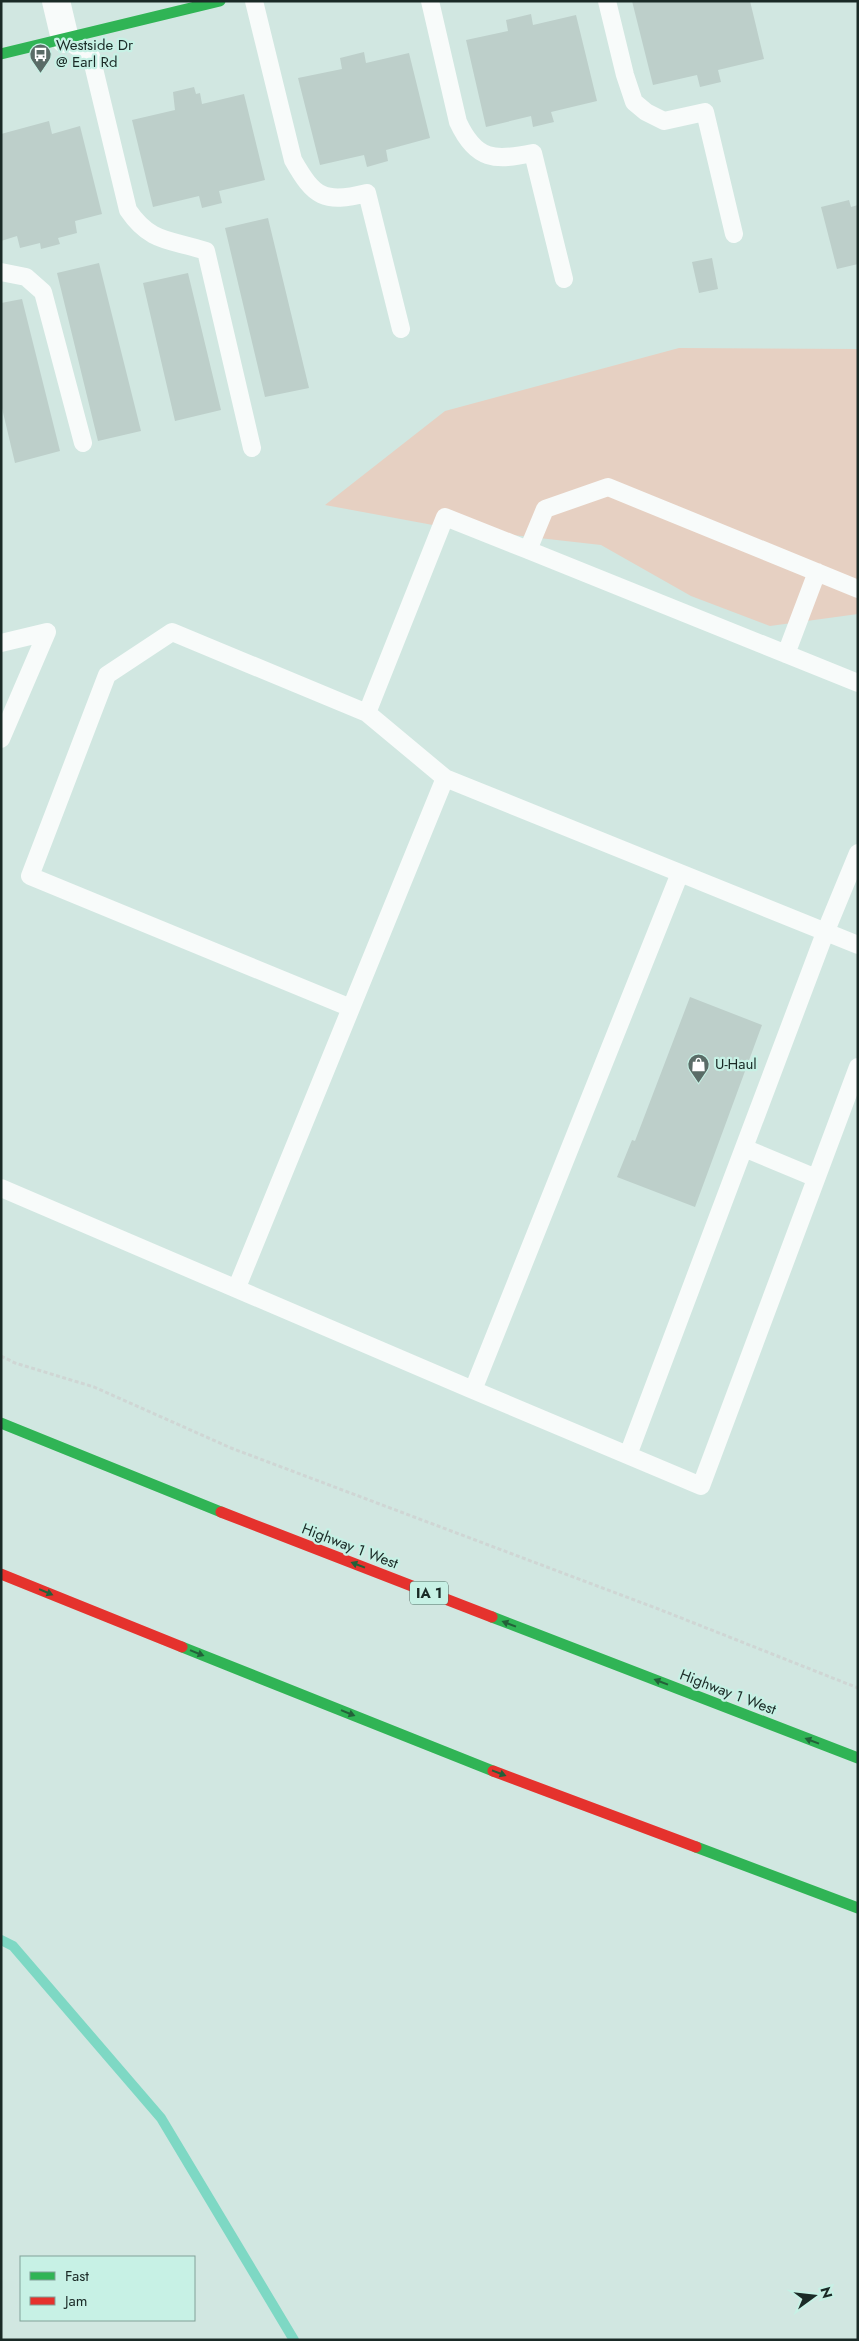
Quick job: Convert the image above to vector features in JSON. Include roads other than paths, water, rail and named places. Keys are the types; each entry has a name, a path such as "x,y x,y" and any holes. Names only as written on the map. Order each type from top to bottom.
{"main road":[{"path":"1,54 220,1"},
{"name":"Highway 1 West","path":"1,1423 179,1496 858,1758"},
{"path":"1,1574 490,1770 858,1908"}],"street":[{"path":"56,1 65,38"}],"lane":[{"path":"254,1 293,160 303,177 317,192 328,197 342,199 366,192 401,330"},
{"path":"430,1 458,122 466,140 479,152 495,158 533,153 564,279"},
{"path":"607,1 625,76 634,102 646,112 664,121 705,112 734,234"},
{"path":"65,38 91,56 128,210 137,224 152,236 206,251 252,448"},
{"path":"1,272 26,277 43,292 83,443"},
{"path":"528,550 545,509 608,487 858,589"},
{"path":"367,713 445,517 858,683"},
{"path":"786,654 817,572"},
{"path":"1,643 47,632 1,739"},
{"path":"351,1008 30,876 107,675 172,632 367,713 445,778 858,945"},
{"path":"237,1287 445,778"},
{"path":"628,1455 825,933 858,853"},
{"path":"473,1390 680,873"},
{"path":"1,1188 701,1486 858,1066"},
{"path":"744,1148 816,1178"}],"waterway":[{"path":"1,1940 13,1946 161,2118 294,2340"}],"place":[{"name":"Westside Dr @ Earl Rd","path":"40,73"},
{"name":"U-Haul","path":"699,1083"}]}
